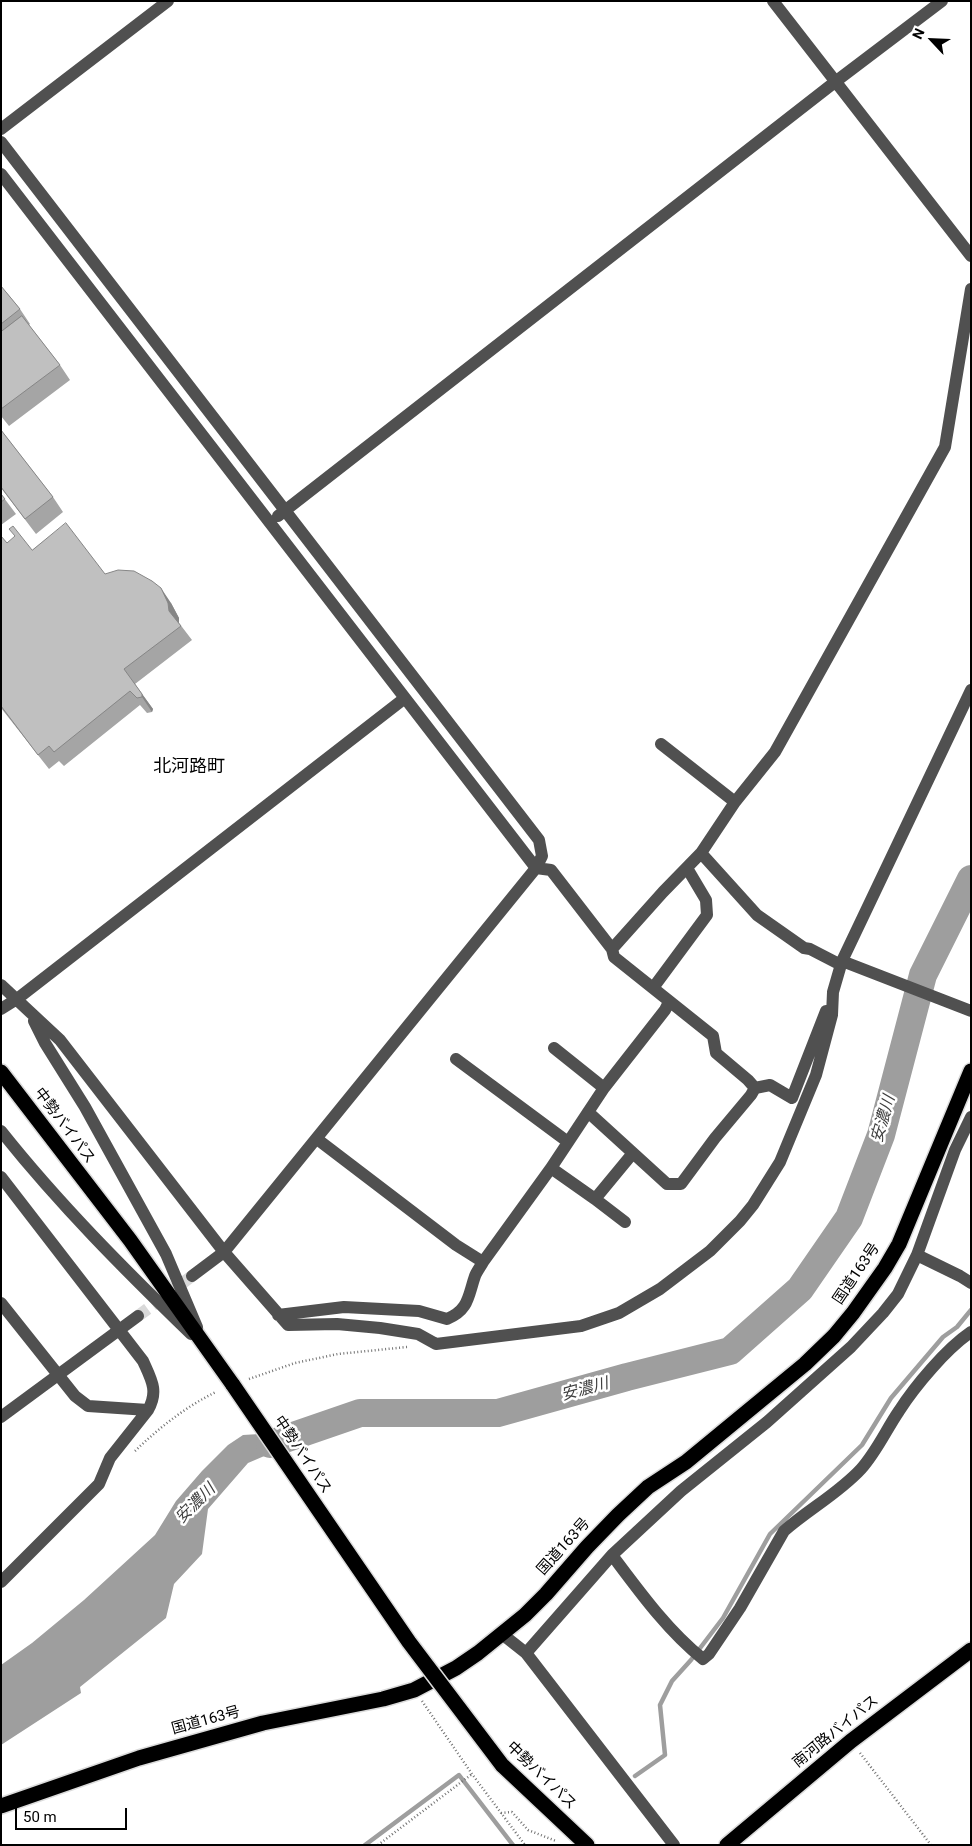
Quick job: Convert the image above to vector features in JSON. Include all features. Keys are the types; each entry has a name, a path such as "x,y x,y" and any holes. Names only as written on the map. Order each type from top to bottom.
{"highway":[{"name":"国道163号","path":"1,1806 139,1758 263,1723 383,1699 414,1690 456,1668 502,1634 546,1594 587,1547 648,1488 686,1462 806,1364 834,1336 869,1292 899,1244 971,1071"},
{"name":"中勢バイパス","path":"1,1072 130,1240 233,1385 409,1642 502,1765 587,1845"},
{"name":"南河路バイパス","path":"727,1845 851,1741 971,1650"}],"street":[{"path":"1,129 168,1"},
{"path":"773,1 971,256"},
{"path":"270,522 835,82 942,1"},
{"path":"1,142 539,840 542,856 536,868 224,1252 192,1276"},
{"path":"1,174 536,868 551,870 612,949 614,957 713,1036 716,1054 755,1088"},
{"path":"612,949 663,892 701,854 735,802 775,752 945,447 971,288"},
{"path":"755,1088 770,1085 792,1098 844,963 971,690"},
{"path":"1,1009 17,999 405,698"},
{"path":"661,744 735,802"},
{"path":"701,854 757,915 804,948 971,1011"},
{"path":"653,988 707,915 706,900 687,868"},
{"path":"1,985 60,1040 224,1252 288,1325 337,1324 380,1328 418,1334 436,1344 555,1330 596,1322 636,1304 675,1278 710,1251 744,1216 780,1162 816,1075 832,1015 833,992"},
{"path":"278,1315 344,1307 419,1311 447,1319 463,1310 483,1262 551,1168 604,1088 665,1010 669,1002"},
{"path":"31,1014 45,1042 85,1107 166,1254 206,1348"},
{"path":"554,1048 604,1088"},
{"path":"456,1059 568,1142"},
{"path":"588,1112 667,1184 681,1184 716,1138 752,1096 755,1088"},
{"path":"526,1653 612,1555 681,1491 767,1422 851,1347 883,1313 898,1294 918,1255 955,1150 971,1117"},
{"path":"1,1131 19,1154 125,1270 206,1348"},
{"path":"317,1139 456,1245 483,1262"},
{"path":"595,1198 633,1153"},
{"path":"551,1168 595,1198 625,1222"},
{"path":"1,1177 143,1361 154,1385 152,1403 110,1458 99,1484 1,1582"},
{"path":"918,1255 971,1283"},
{"path":"1,1303 75,1396 88,1406 148,1410"},
{"path":"1,1416 138,1316"},
{"path":"612,1555 643,1597 692,1650 703,1659 709,1654 740,1608 784,1531 860,1470 872,1457 908,1398 952,1347 971,1332"},
{"path":"502,1634 526,1653 674,1845"}],"path":[{"path":"249,1380 295,1363 338,1354 436,1344"},
{"path":"128,1457 157,1430 196,1402 216,1392"},
{"path":"414,1690 471,1774 526,1845"},
{"path":"851,1741 931,1845"},
{"path":"378,1845 471,1774"},
{"path":"501,1813 512,1812 528,1830 556,1841"}],"water":[{"path":"325,1430 248,1463 208,1509 202,1554 174,1584 166,1618 80,1687 81,1693 1,1745 1,1665 32,1643 84,1600 155,1535 176,1501 228,1445 243,1435"}],"building":[{"path":"1,286 20,309 1,324"},
{"path":"22,316 60,365 1,409 1,332"},
{"path":"1,430 53,497 25,519 1,487"},
{"path":"1,494 5,499 1,502"},
{"path":"66,523 105,574 118,570 134,571 161,588 168,603 169,611 181,626 124,669 142,694 142,697 137,698 130,691 54,752 49,746 38,755 1,706 1,536 7,543 15,536 9,529 13,526 32,550"}],"waterway":[{"name":"安濃川","path":"270,1444 360,1413 498,1413 730,1351 800,1289 849,1218 881,1135 923,975 971,879"},
{"path":"635,1776 665,1755 660,1705 672,1681 691,1660 723,1618 770,1534 862,1445 891,1398 943,1337 957,1327 971,1310"},
{"path":"365,1845 459,1775 513,1845"}],"tunnel":[{"path":"138,1316 192,1276"}],"district":[{"name":"北河路町","path":"189,767"}]}
